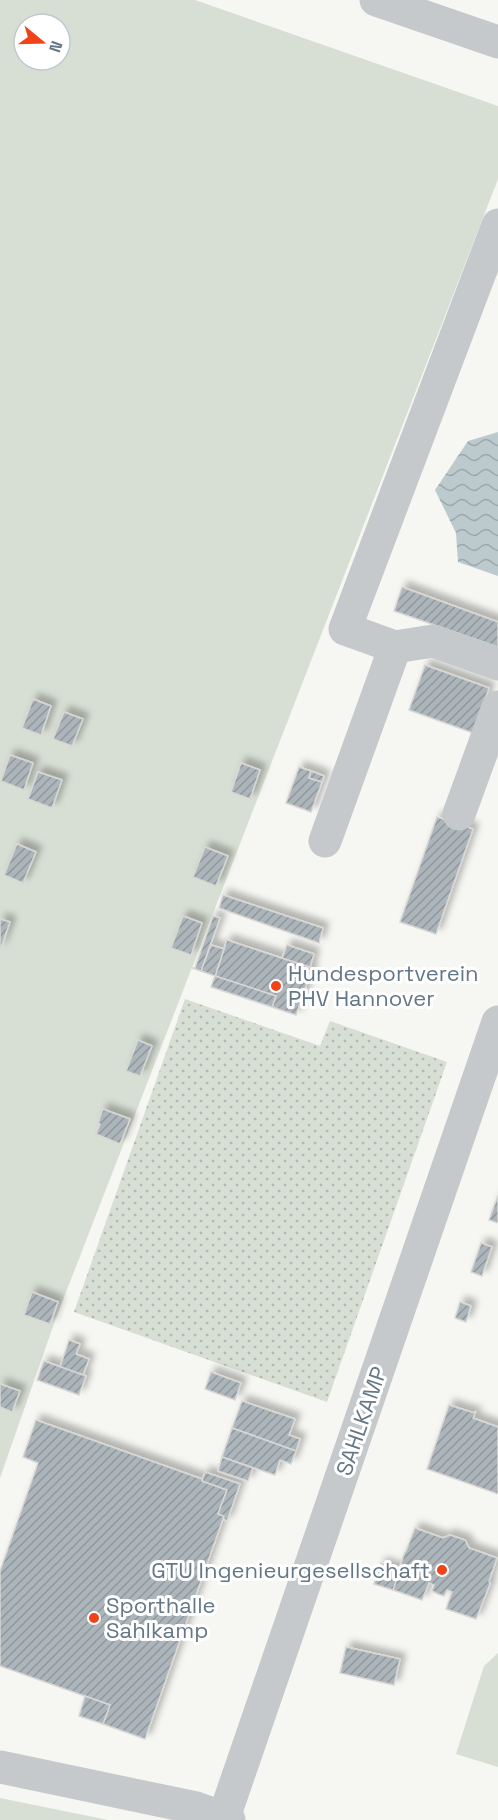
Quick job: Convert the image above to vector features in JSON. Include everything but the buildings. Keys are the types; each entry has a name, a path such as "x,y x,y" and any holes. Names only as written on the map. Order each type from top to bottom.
{"street":[{"path":"376,0 498,42"},
{"path":"498,225 345,629 395,647 433,641 498,664"},
{"path":"325,841 395,647"},
{"path":"459,814 498,707"},
{"name":"SAHLKAMP","path":"225,1819 498,1022"},
{"path":"0,1767 196,1808 225,1819"}],"shaded area":[{"path":"0,0 195,0 498,106 498,179 56,1318 0,1478"},
{"path":"185,999 320,1046 330,1021 447,1062 327,1402 74,1312"},
{"path":"498,1653 498,1767 456,1754 484,1666"},
{"path":"0,1798 108,1820 0,1820"}],"water":[{"path":"498,432 498,576 458,562 456,533 435,490 468,441"}],"place":[{"name":"Hundesportverein PHV Hannover","path":"276,986"},
{"name":"GTU Ingenieurgesellschaft","path":"442,1570"},
{"name":"Sporthalle Sahlkamp","path":"94,1618"}]}
